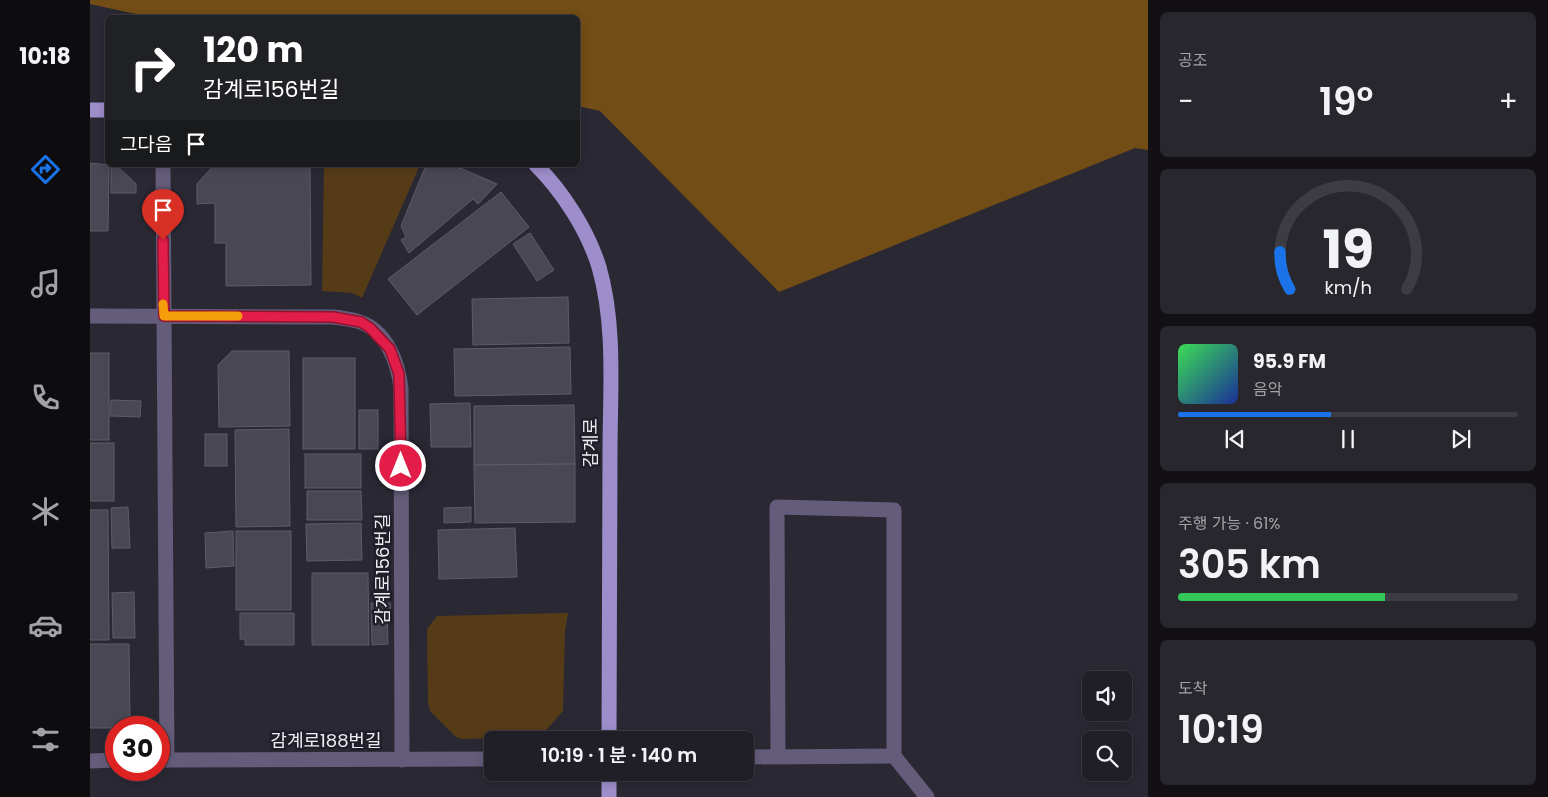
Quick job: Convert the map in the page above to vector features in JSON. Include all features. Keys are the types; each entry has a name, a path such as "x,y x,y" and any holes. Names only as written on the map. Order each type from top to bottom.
{"main road":[{"path":"90,110 105,110"},
{"name":"감계로","path":"538,167 556,189 581,226 599,266 606,297 610,374 609,731"},
{"path":"609,781 609,797"}],"street":[{"path":"163,167 163,716"},
{"name":"감계로156번길","path":"90,316 333,317 361,322 370,328 390,349 398,368 401,388 402,760"},
{"path":"778,756 777,507 894,510 894,756 927,797"},
{"path":"754,757 894,756"},
{"name":"감계로188번길","path":"170,760 484,759"},
{"path":"90,761 105,760"}],"shaded area":[{"path":"90,0 1148,0 1148,150 1135,148 779,292 600,111 580,106 580,15 140,15 90,4"},
{"path":"324,167 419,167 362,298 352,293 322,291"},
{"path":"568,613 565,631 563,711 545,731 484,731 484,738 462,739 456,737 430,711 428,703 427,629 437,616"}],"building":[{"path":"90,163 105,165 105,167 109,167 108,231 90,231"},
{"path":"111,167 118,167 136,184 136,193 111,193"},
{"path":"212,167 310,167 311,285 226,286 226,243 215,243 215,203 197,204 197,184"},
{"path":"425,167 458,167 497,184 478,204 473,199 409,253 401,240 406,237 401,226"},
{"path":"501,192 529,227 417,315 388,279"},
{"path":"530,233 554,270 537,281 513,244"},
{"path":"568,297 569,343 473,345 472,299"},
{"path":"570,347 571,394 455,396 454,349"},
{"path":"232,351 289,351 290,426 219,427 218,365"},
{"path":"90,353 109,353 109,440 90,440"},
{"path":"303,358 355,358 355,449 303,449"},
{"path":"111,400 141,401 140,417 110,416"},
{"path":"470,403 471,447 431,447 430,404"},
{"path":"574,405 575,464 474,465 474,406"},
{"path":"359,410 378,410 378,449 359,449"},
{"path":"289,429 290,526 236,527 235,430"},
{"path":"205,434 227,434 227,466 205,466"},
{"path":"90,443 114,443 114,501 90,501"},
{"path":"305,454 361,454 361,488 305,488"},
{"path":"575,464 575,522 475,523 474,465"},
{"path":"307,491 361,491 362,520 307,520"},
{"path":"128,507 130,548 112,548 111,508"},
{"path":"471,507 471,522 444,523 444,508"},
{"path":"90,510 108,510 109,640 90,640"},
{"path":"361,523 362,560 307,561 306,524"},
{"path":"515,528 517,577 439,579 438,530"},
{"path":"233,531 234,566 206,568 205,533"},
{"path":"236,531 291,531 291,610 236,610"},
{"path":"312,573 368,573 369,645 312,645"},
{"path":"134,592 135,638 113,638 112,593"},
{"path":"371,603 390,603 391,616 387,616 388,644 372,645"},
{"path":"240,613 294,613 294,645 245,645 245,639 240,639"},
{"path":"90,644 129,644 130,716 105,716 105,728 90,728"}],"slow traffic":[{"path":"163,304 164,316 238,316"}],"route":[{"path":"163,240 164,316 333,317 361,322 381,338 390,349 399,374 401,388 401,466"}]}
